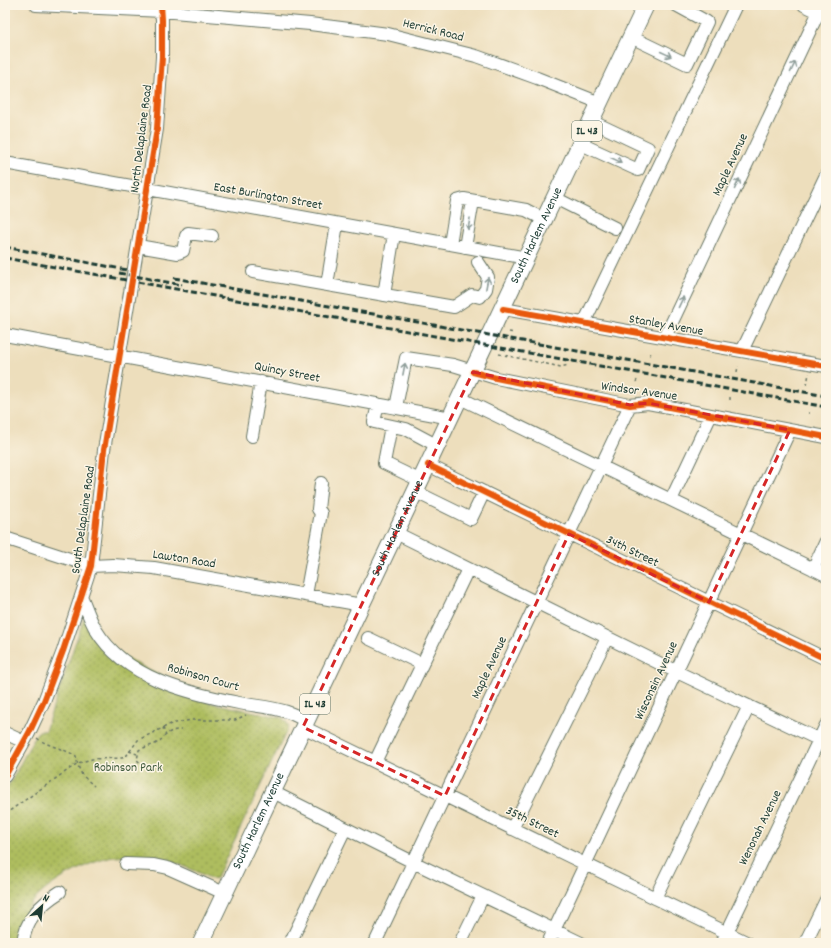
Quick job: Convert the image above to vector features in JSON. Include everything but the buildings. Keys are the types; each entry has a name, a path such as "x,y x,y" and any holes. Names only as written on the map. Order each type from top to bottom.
{"main road":[{"name":"South Harlem Avenue","path":"201,943 646,5"}],"street":[{"name":"Herrick Road","path":"36,5 161,8 388,34 476,56 600,103"},
{"path":"631,37 687,64 707,22 676,5"},
{"path":"584,323 736,5"},
{"path":"804,5 822,11"},
{"name":"North Delaplaine Road","path":"133,276 157,129 162,57 161,8"},
{"name":"Maple Avenue","path":"665,337 822,11"},
{"path":"581,144 638,170 648,148 591,121"},
{"name":"East Burlington Street","path":"5,163 527,258"},
{"path":"742,351 826,175"},
{"path":"555,198 615,228"},
{"path":"450,244 457,201 464,199 526,210 545,220"},
{"path":"465,247 473,201"},
{"path":"327,285 337,224"},
{"path":"138,246 178,253 182,251 188,233 212,236"},
{"path":"384,295 394,234"},
{"path":"253,272 454,307 472,295 480,297 486,289 488,277 478,262"},
{"name":"South Delaplaine Road","path":"5,776 27,738 44,701 82,596 91,566 104,450 133,276"},
{"name":"Stanley Avenue","path":"503,309 742,351 825,363"},
{"name":"Quincy Street","path":"5,335 451,418"},
{"name":"Windsor Avenue","path":"396,408 406,358 453,365 496,378 630,405 648,403 826,437"},
{"path":"252,436 261,382"},
{"path":"460,398 826,575"},
{"path":"378,404 374,422 406,429 438,446"},
{"name":"Maple Avenue","path":"375,943 630,405"},
{"path":"406,429 410,410"},
{"path":"671,500 711,415"},
{"path":"391,426 384,463 471,519 484,492"},
{"name":"Wisconsin Avenue","path":"548,943 790,430"},
{"name":"34th Street","path":"428,465 826,659"},
{"path":"306,595 321,513 318,509 321,483"},
{"path":"396,533 677,672 823,741"},
{"name":"Lawton Road","path":"5,538 91,566 113,565 154,568 362,605"},
{"path":"813,569 826,541"},
{"path":"375,762 468,569"},
{"name":"Robinson Court","path":"82,596 96,629 102,638 117,655 137,670 154,679 187,691 248,705 288,712 305,724"},
{"path":"368,638 422,664"},
{"path":"512,829 608,638"},
{"path":"655,898 749,706"},
{"name":"35th Street","path":"305,724 375,762 655,898 725,938 748,943"},
{"name":"Wenonah Avenue","path":"725,938 823,741 826,725"},
{"path":"5,733 27,738"},
{"path":"273,792 345,829 581,943"},
{"path":"290,943 345,829"},
{"path":"126,864 154,865 168,868 224,893"},
{"path":"23,943 28,922 34,913 50,898 60,892"},
{"path":"460,943 483,896"},
{"path":"805,943 826,900"}],"path":[{"path":"509,332 514,333"},
{"path":"650,356 651,350"},
{"path":"499,354 561,367 568,365"},
{"path":"737,372 738,366"},
{"path":"807,385 810,370"},
{"path":"5,814 78,763 92,759 122,758 127,755 138,740 171,724 191,720 235,720 246,716 248,712 248,705"},
{"path":"163,728 165,735"},
{"path":"144,766 137,760 140,750 156,744 165,735 176,730 181,730"},
{"path":"27,738 73,754 77,759 79,770 82,775 94,786"},
{"path":"129,751 138,754"}],"highlighted area":[{"path":"473,372 630,405 648,403 790,430 709,602 569,534 445,796 303,727"}],"green space":[{"name":"Robinson Park","path":"84,618 102,645 211,703 279,717 284,719 289,726 217,877 212,879 176,863 154,859 115,857 105,859 58,880 39,895 26,912 18,943 5,943 5,790 12,780 36,734 39,731 45,731"}],"railway":[{"path":"5,247 127,270"},
{"path":"5,258 826,407"},
{"path":"119,273 182,285"},
{"path":"174,278 826,396"}],"cycle path":[{"path":"5,776 29,733 44,701 63,651 91,566 104,450 157,129 162,57 161,5"},
{"path":"503,309 826,366"},
{"path":"473,372 630,405 648,403 826,437"},
{"path":"428,465 826,659"}]}
